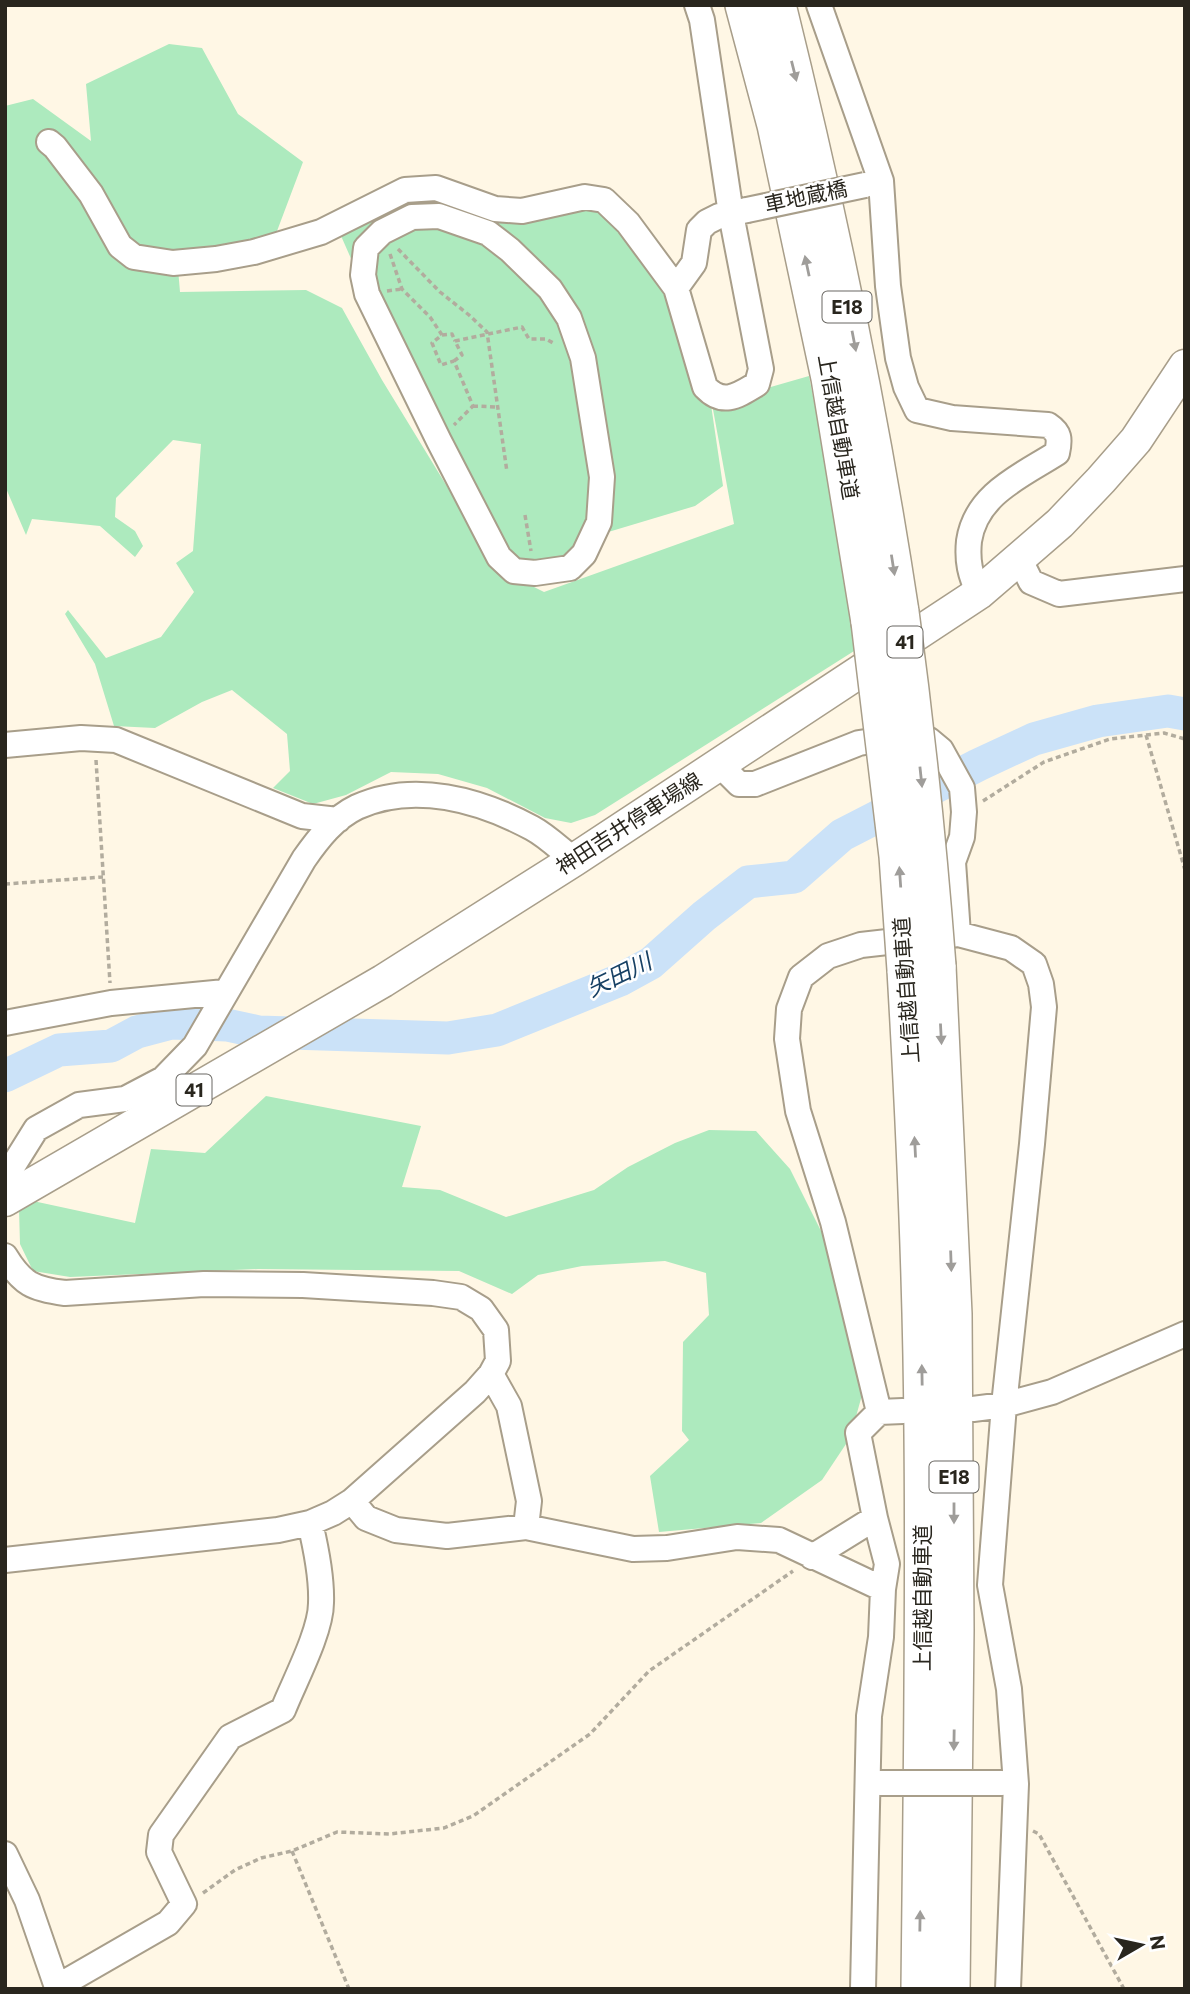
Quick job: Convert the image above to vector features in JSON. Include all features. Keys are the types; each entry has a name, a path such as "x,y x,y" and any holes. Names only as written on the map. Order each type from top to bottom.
{"highway":[{"path":"736,5 776,125"},
{"name":"上信越自動車道","path":"744,5 776,125 885,617 916,729 929,854 922,968 918,1195 924,1641 920,1989"},
{"name":"上信越自動車道","path":"777,5 835,248 882,494 885,617"},
{"name":"上信越自動車道","path":"922,968 950,1209 955,1644 951,1989"}],"main road":[{"name":"神田吉井停車場線","path":"5,1200 383,981 720,765 979,593 1060,523 1136,440 1185,366"}],"street":[{"path":"49,142 91,194 120,246 134,257 173,263 216,259 268,248 321,232 405,190 436,188 495,209 522,211 585,197 604,200 628,223 676,288 705,387 713,395 727,399 757,384 761,369 739,212 697,5"},
{"path":"819,5 873,183 898,358 906,387 917,410 952,418 1048,425 1057,431 1060,441 1057,453 1002,487 981,508 971,527 968,553 969,570 979,593"},
{"name":"車地蔵橋","path":"676,288 694,263 699,230 707,222 719,216 873,183"},
{"path":"439,216 488,233 510,250 550,289 569,317 580,350 602,477 599,522 584,554 570,568 534,573 514,571 499,557 368,294 363,275 374,240 412,217 439,216"},
{"path":"344,220 374,240"},
{"path":"1020,560 1031,582 1059,594 1185,579"},
{"path":"720,765 739,784 755,784 859,743 911,735 929,740 941,750 962,788 962,837 953,862 958,934"},
{"path":"5,745 95,737 116,740 302,816 338,820"},
{"path":"5,1189 11,1169 36,1129 79,1105 125,1099 163,1079 195,1046 304,859 318,839 355,808 376,800 420,794 474,803 533,828 574,860"},
{"path":"878,1412 833,1222 798,1111 787,1040 789,1009 801,977 828,956 862,945 958,934 1011,948 1034,964 1041,984 1044,1007 1004,1405 990,1584 1009,1689 1009,1784 1014,1819 1008,1989"},
{"path":"5,1023 111,1003 220,1001"},
{"path":"5,1256 24,1282 44,1290 65,1293 204,1284 303,1285 461,1297 481,1309 496,1330 498,1361 491,1374 475,1392 352,1501 310,1523 278,1530 5,1560"},
{"path":"973,1409 1004,1405 1052,1392 1185,1334"},
{"path":"491,1374 509,1406 529,1501 526,1527"},
{"path":"863,1989 873,1784 869,1716 881,1637 887,1564 858,1433 878,1412 903,1411"},
{"path":"352,1501 366,1518 396,1530 447,1536 526,1527 633,1549 667,1548 737,1537 779,1541 883,1589"},
{"path":"812,1558 875,1518"},
{"path":"5,1854 27,1900 58,1988 168,1923 184,1904 159,1852 161,1835 230,1737 283,1710 317,1626 321,1605 316,1548 310,1523"},
{"path":"873,1784 1009,1784"}],"path":[{"path":"374,240 487,332 507,472"},
{"path":"374,240 402,289 430,317 442,335"},
{"path":"456,341 487,332 522,327 529,338 546,339 561,348 580,350"},
{"path":"452,334 456,341 462,355 441,365 432,343 442,335 452,334"},
{"path":"454,361 473,406"},
{"path":"439,441 473,406 498,407"},
{"path":"525,515 534,573"},
{"path":"964,813 1044,762 1110,739 1164,733 1185,739"},
{"path":"1146,735 1185,870"},
{"path":"95,737 111,1003"},
{"path":"5,884 103,877"},
{"path":"184,1904 235,1870 261,1858 292,1851 337,1832 389,1834 444,1828 473,1816 590,1734 649,1671 812,1558"},
{"path":"1014,1819 1039,1834 1124,1989"},
{"path":"292,1851 349,1989"}],"green space":[{"path":"169,44 202,48 238,114 303,162 274,239 177,257 180,292 306,290 342,308 382,380 462,511 338,229 407,194 604,208 671,290 710,398 723,486 695,506 605,533 528,584 544,592 734,524 712,404 809,376 862,646 595,815 571,823 545,818 487,788 438,774 391,772 346,795 313,804 273,788 290,771 287,734 232,690 202,702 155,728 114,726 95,664 65,614 68,610 106,658 161,637 194,592 176,563 193,551 201,444 173,440 116,498 115,517 135,531 143,546 135,557 100,526 32,519 26,535 5,486 5,106 33,99 91,141 86,84"},
{"path":"266,1096 421,1126 402,1187 440,1190 506,1217 594,1190 628,1167 675,1143 709,1130 756,1131 790,1169 826,1241 862,1395 850,1438 822,1480 761,1523 659,1532 650,1476 689,1440 682,1431 683,1342 709,1315 706,1273 665,1261 582,1266 538,1275 512,1294 459,1271 258,1269 70,1277 33,1271 20,1244 19,1209 33,1201 135,1223 151,1149 205,1153"}],"waterway":[{"name":"矢田川","path":"5,1076 59,1050 111,1046 137,1032 171,1023 227,1025 259,1032 448,1038 497,1030 620,980 651,963 704,916 748,882 794,877 842,835 1034,739 1098,721 1168,711 1185,714"}]}
